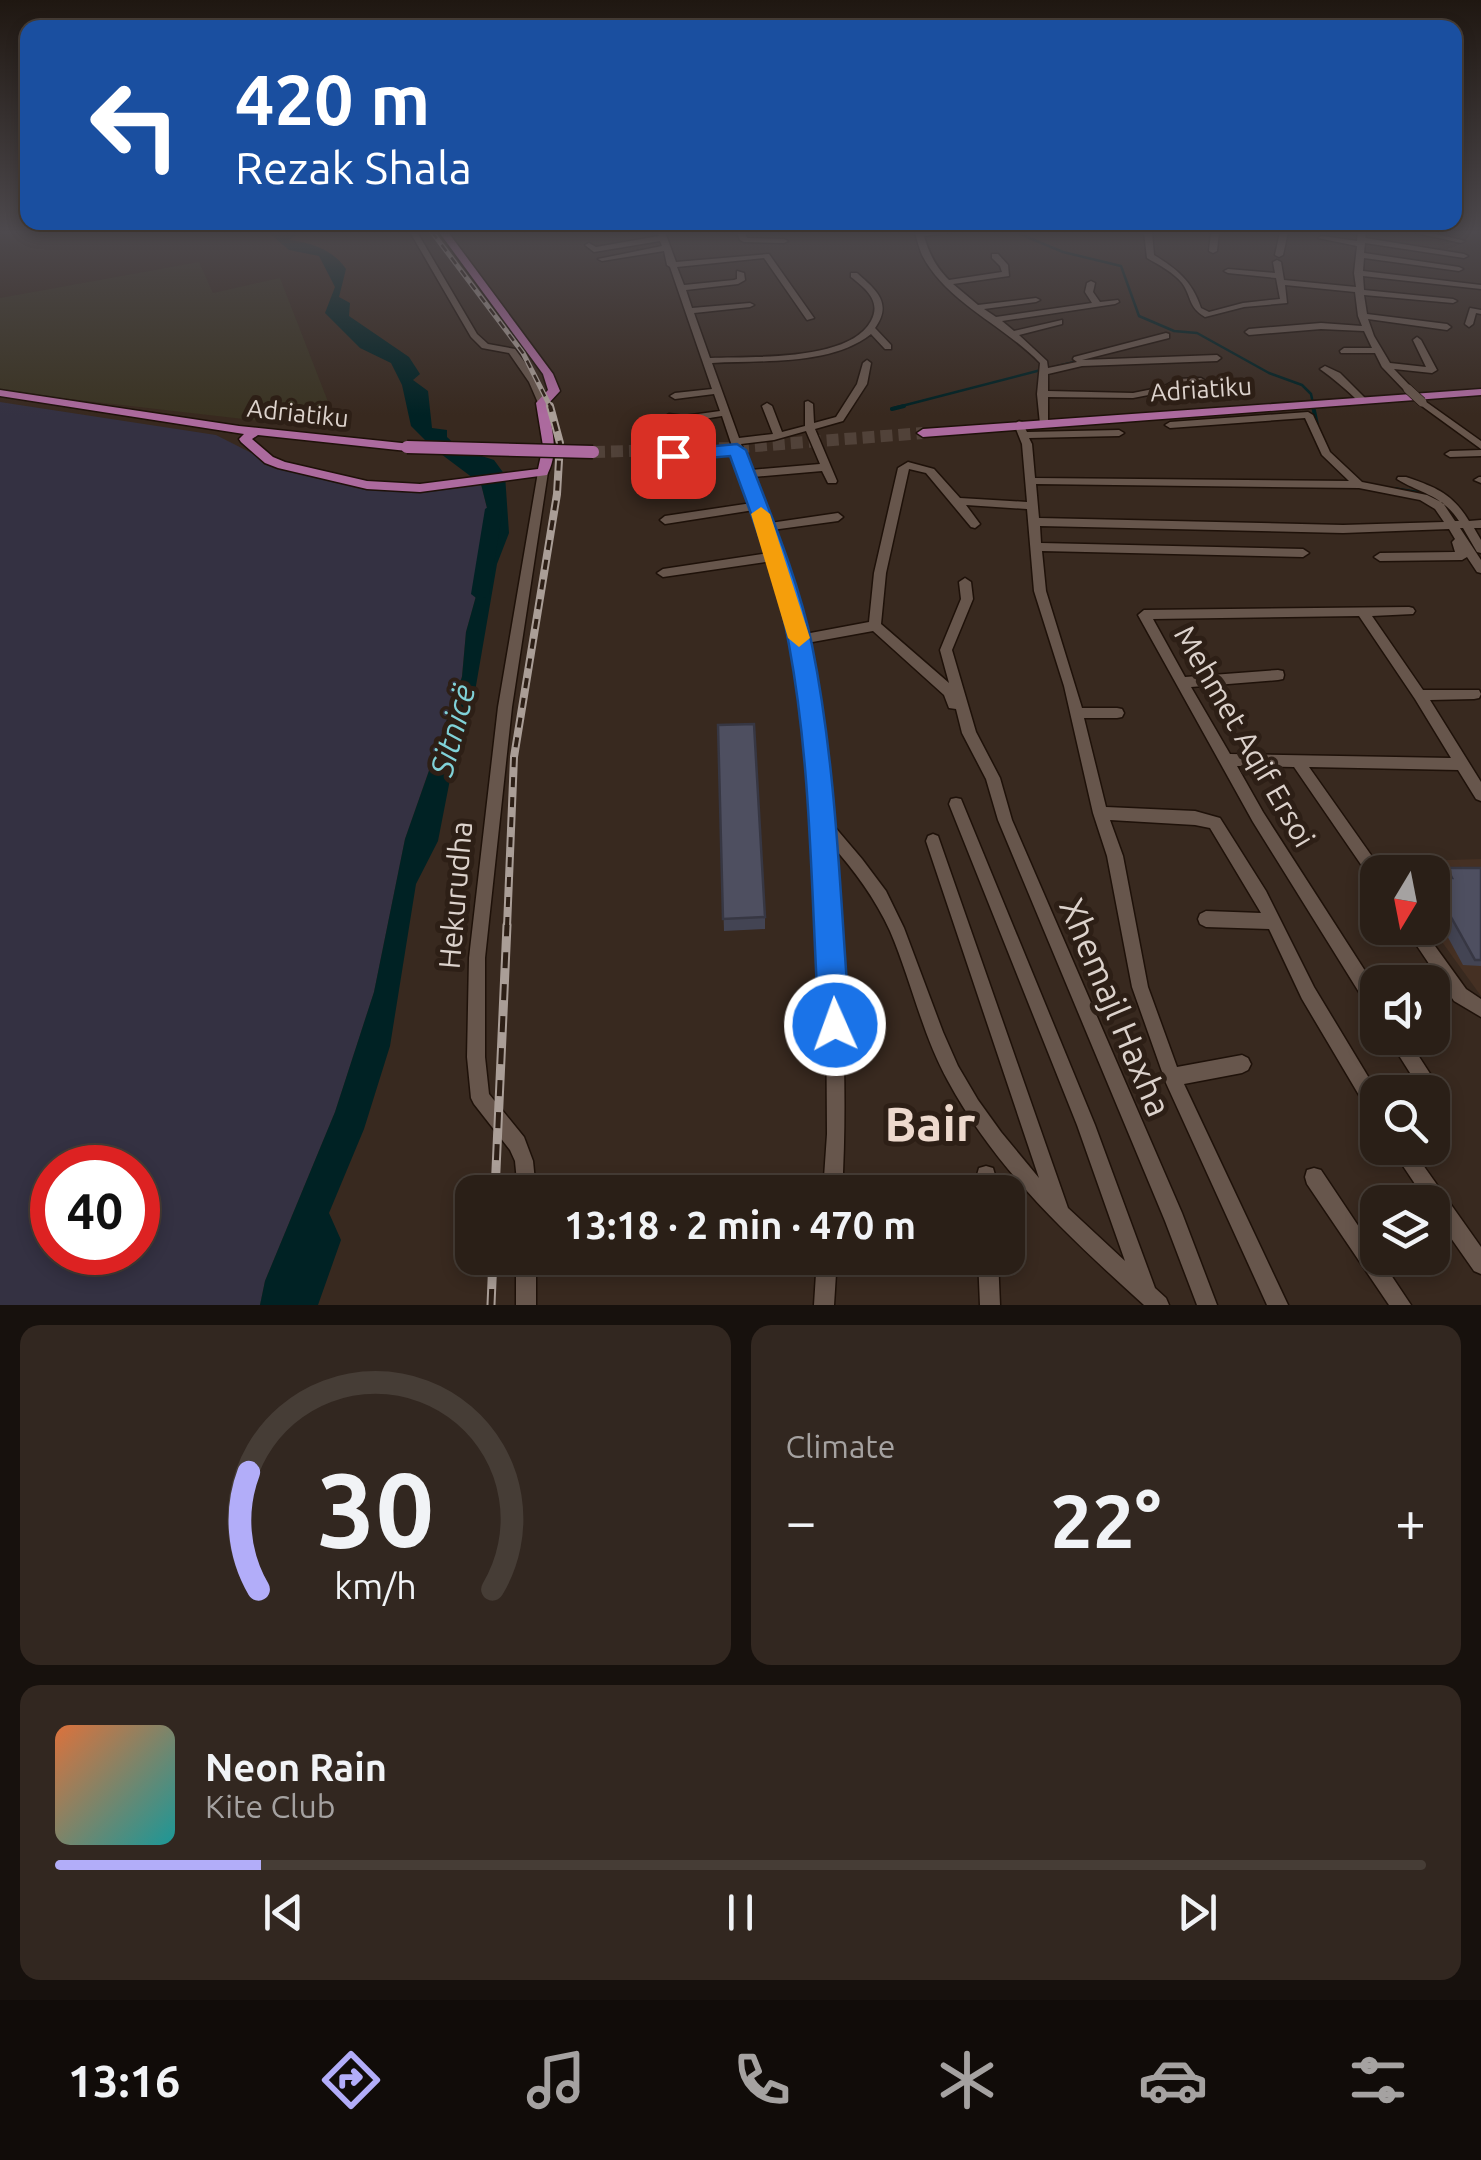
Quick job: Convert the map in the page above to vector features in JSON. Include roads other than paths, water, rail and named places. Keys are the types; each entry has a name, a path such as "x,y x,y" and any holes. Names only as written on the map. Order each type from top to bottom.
{"main road":[{"name":"Hekurudha","path":"488,293 548,374 554,391 542,403 550,436 549,460 543,472"},
{"name":"Adriatiku","path":"923,433 1021,430 1043,422 1481,392"},
{"name":"Adriatiku","path":"0,393 250,435 407,447 593,452"},
{"path":"257,448 261,439 271,434"},
{"path":"250,435 269,460 367,485 420,488 543,472"}],"street":[{"path":"449,293 485,346 512,351 534,382 542,403"},
{"path":"683,293 776,556 800,640 812,711 834,988 833,1175"},
{"path":"792,293 810,318"},
{"path":"707,360 818,353 852,344 871,329 878,300 871,293"},
{"path":"961,293 1033,350 1045,369 1043,422"},
{"path":"1090,293 1097,304"},
{"path":"1189,293 1198,312 1217,314 1243,305 1284,300 1283,293"},
{"path":"1358,293 1364,329 1374,350 1408,389 1481,450"},
{"path":"1374,293 1453,302"},
{"path":"978,307 1036,300"},
{"path":"994,320 1114,302"},
{"path":"691,311 750,305"},
{"path":"1469,324 1473,310 1481,312"},
{"path":"1362,316 1447,328"},
{"path":"1011,334 1059,322"},
{"path":"1249,332 1321,326 1364,329"},
{"path":"871,329 888,346"},
{"path":"1045,369 1166,336"},
{"path":"1385,364 1432,370 1417,340"},
{"path":"1344,351 1374,350"},
{"path":"1045,369 1082,363 1217,358"},
{"path":"673,456 736,446 840,419 862,384 866,363"},
{"path":"1324,369 1337,375 1362,400"},
{"path":"1042,394 1150,393 1169,390 1177,382 1201,381"},
{"path":"675,396 717,391"},
{"path":"808,404 810,429 832,481"},
{"path":"767,406 779,436"},
{"path":"669,418 684,420 725,413"},
{"path":"1170,424 1308,416 1313,421 1315,438 1326,453 1359,485"},
{"path":"1119,433 1021,430 1040,591 1115,856 1140,987 1172,1077 1278,1305"},
{"path":"1450,454 1481,450"},
{"path":"800,640 875,626 880,573 904,468 915,464 930,470 975,524"},
{"path":"746,474 826,467"},
{"name":"Hekurudha","path":"525,1175 517,1144 480,1098 476,1057 477,958 505,707 543,472"},
{"path":"1402,479 1453,501 1461,536 1481,570"},
{"path":"1029,481 1359,485 1429,500 1458,523 1481,550"},
{"path":"957,500 1033,514 1343,529 1481,524"},
{"path":"665,520 758,506"},
{"path":"766,527 838,517"},
{"path":"1380,557 1462,556 1457,539 1461,536"},
{"path":"1036,548 1303,554"},
{"path":"662,573 776,556"},
{"name":"Xhemajl Haxha","path":"965,582 967,599 946,646 969,733"},
{"name":"Mehmet Aqif Ersoi","path":"1360,978 1226,760 1144,614 1409,611"},
{"path":"1363,612 1481,795"},
{"name":"Xhemajl Haxha","path":"875,626 950,692 993,778 1005,820 1175,1220 1207,1305"},
{"path":"1183,682 1278,675"},
{"path":"1420,695 1474,694"},
{"path":"1077,713 1117,713"},
{"path":"1226,760 1463,764"},
{"path":"1299,764 1363,855"},
{"path":"956,804 1153,1299"},
{"path":"1100,813 1195,818 1215,823 1229,840 1308,993 1360,1081"},
{"path":"822,822 885,903 952,1072 988,1133 1060,1212 1153,1299"},
{"path":"933,841 1060,1212"},
{"path":"1206,919 1273,921"},
{"path":"1425,945 1460,995 1481,1009"},
{"path":"1172,1077 1242,1064"},
{"path":"1412,1165 1481,1264"},
{"path":"1314,1178 1402,1305"},
{"path":"526,1275 526,1305"},
{"path":"824,1305 827,1275"},
{"path":"989,1275 990,1305"}],"water":[{"path":"333,293 340,293 339,297 350,303 349,316 409,357 420,374 413,380 428,391 432,428 447,430 447,437 460,449 494,460 505,475 509,533 497,564 473,703 454,759 438,841 416,884 390,1046 364,1129 329,1213 341,1240 318,1305 260,1305 265,1281 335,1112 374,992 405,839 462,677 466,632 490,546 490,520 481,484 411,426 402,385 391,363 360,348 325,313"}],"waterway":[{"path":"1131,293 1139,316 1174,331 1197,333 1269,373 1302,385 1311,394 1314,408"},
{"path":"1058,366 1078,361"},
{"path":"894,408 1041,370"},
{"path":"892,409 904,406"},
{"path":"1313,406 1317,425"},
{"path":"1394,489 1419,493"},
{"path":"1441,503 1476,552"},
{"name":"Sitnicë","path":"480,594 494,509"}],"tunnel":[{"path":"593,452 730,448 923,433"}],"railway":[{"path":"478,293 523,353 550,406"},
{"path":"507,927 514,757 557,494 560,443 550,406"},
{"path":"496,1175 507,925"},
{"path":"491,1305 492,1275"}],"district":[{"name":"Bair","path":"930,1123"}]}
